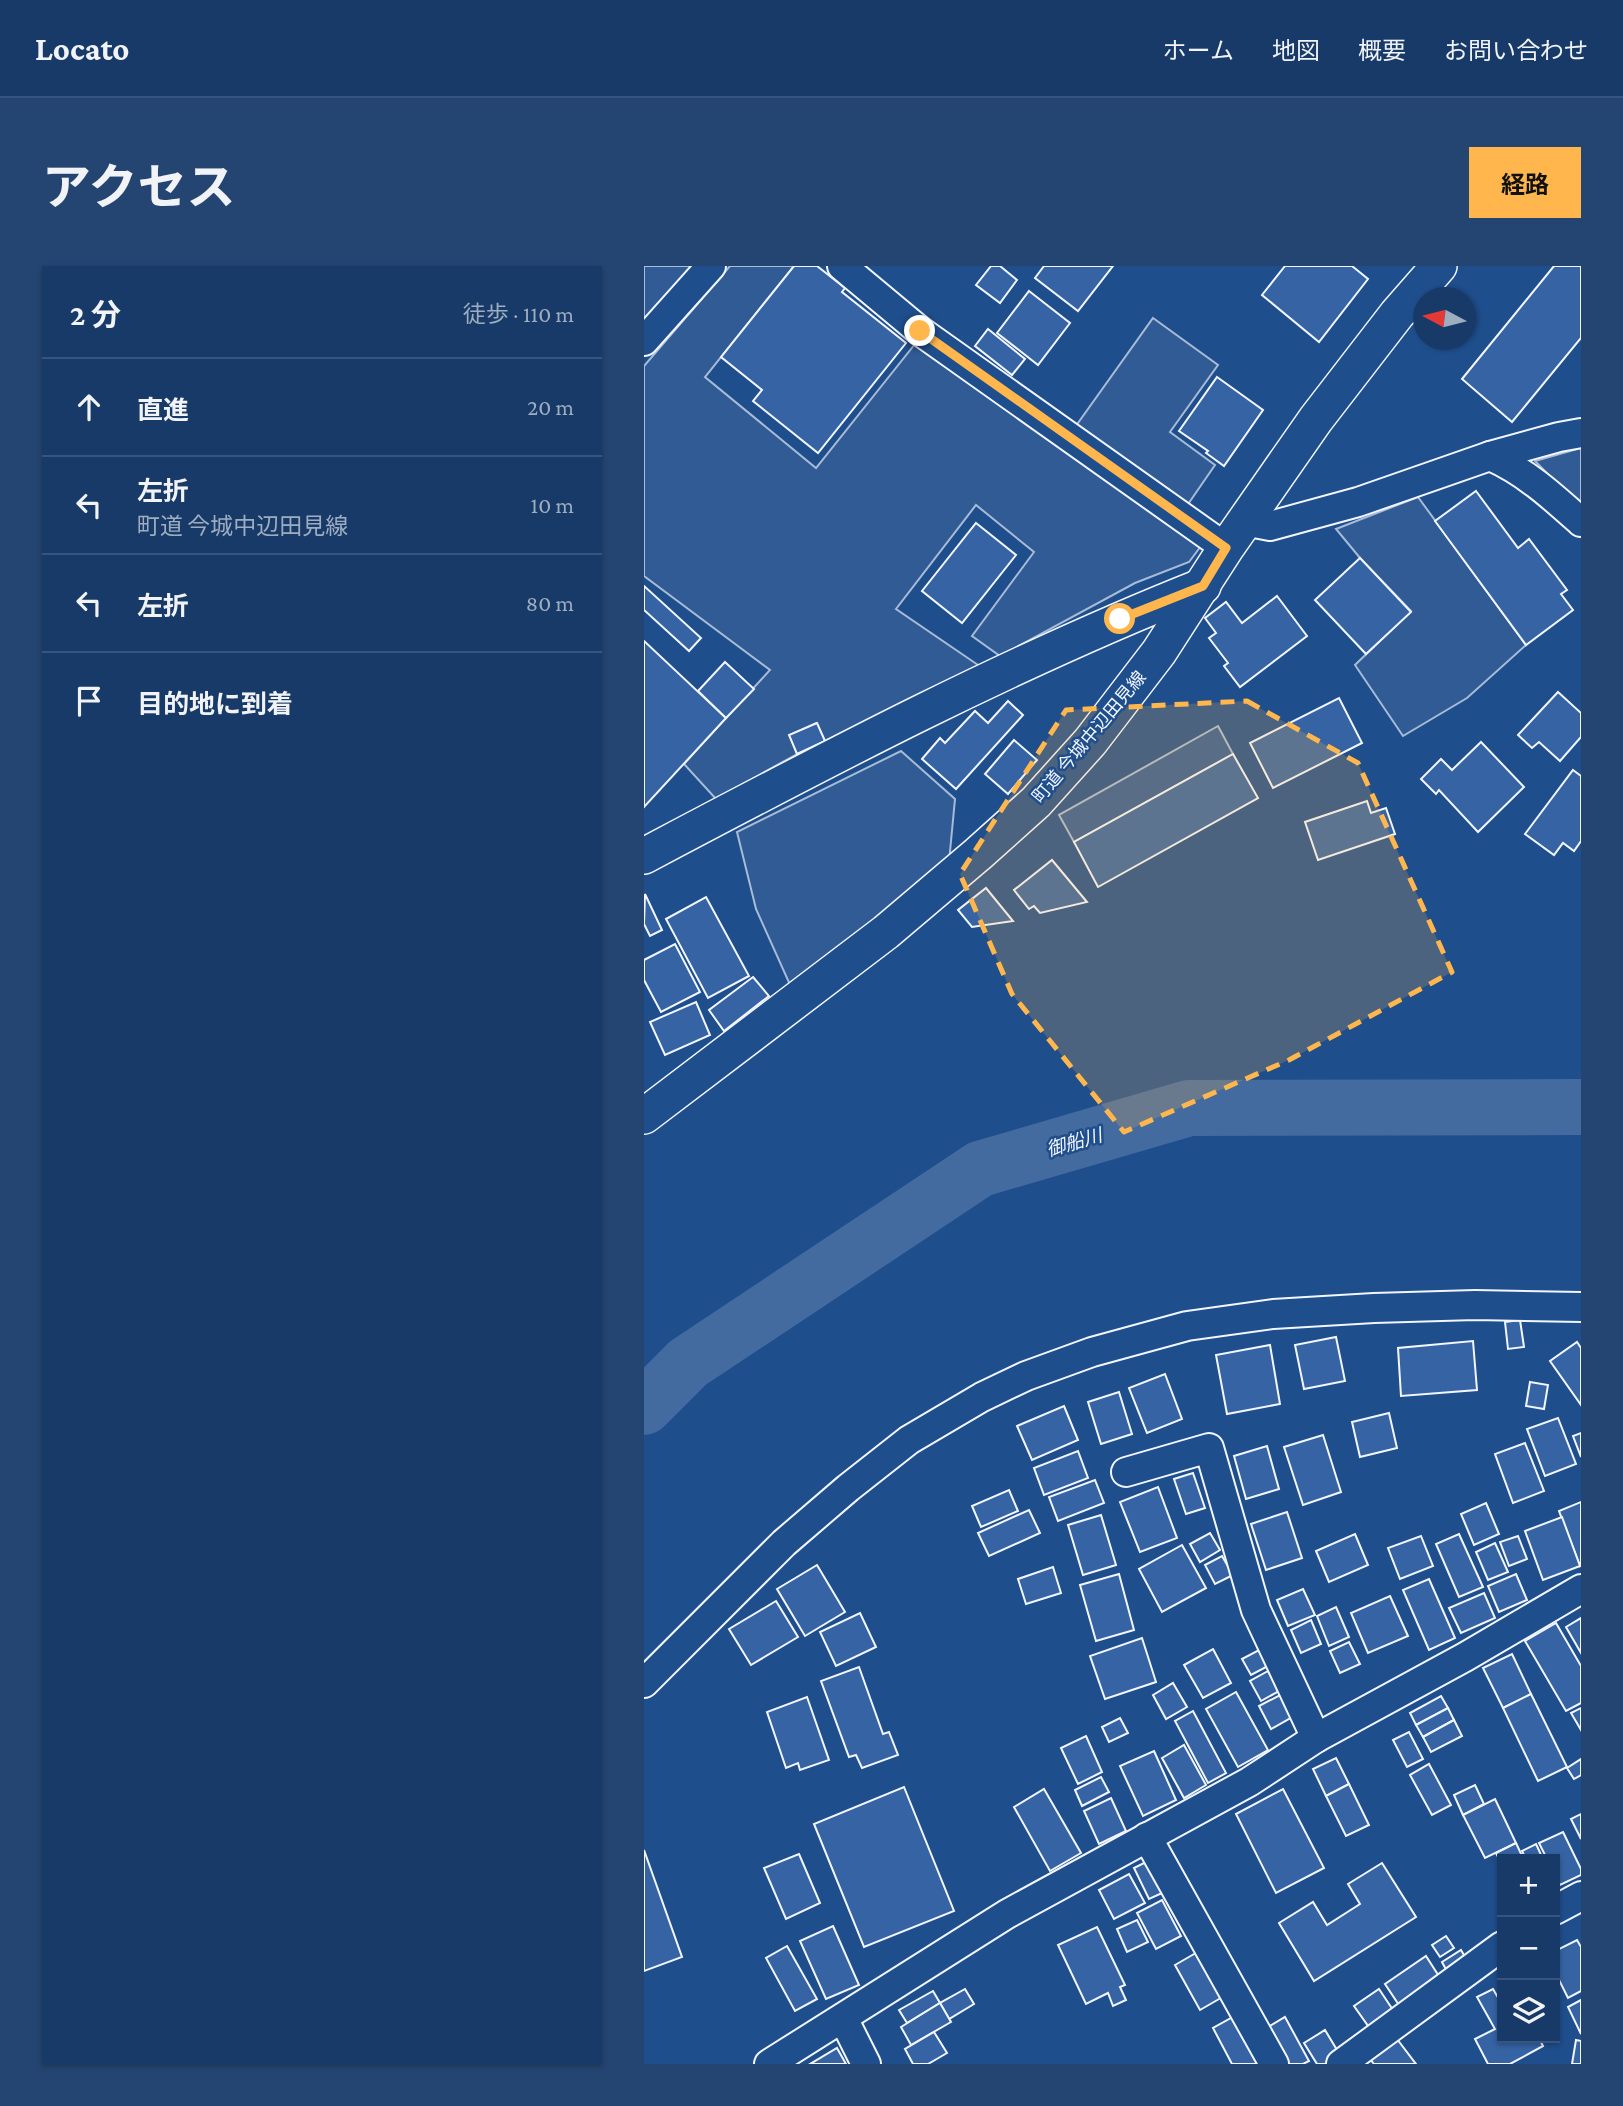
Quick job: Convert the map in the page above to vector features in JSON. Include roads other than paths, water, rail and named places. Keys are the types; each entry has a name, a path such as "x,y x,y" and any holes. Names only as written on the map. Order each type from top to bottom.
{"street":[{"path":"644,341 711,266"},
{"path":"842,266 920,331 1235,535 1358,502 1490,456 1581,433"},
{"name":"町道 今城中辺田見線","path":"644,1116 886,932 1036,802 1090,742 1159,652 1235,535 1316,419 1397,314 1439,266"},
{"path":"1490,456 1509,464 1541,485 1581,522"},
{"path":"644,856 882,732 1120,619 1203,586"},
{"path":"644,1684 784,1543 868,1472 909,1440 982,1397 1026,1376 1092,1352 1187,1326 1273,1314 1475,1305 1581,1307"},
{"path":"1126,1472 1209,1448 1256,1610 1317,1738"},
{"path":"769,2064 1007,1914 1249,1782 1317,1738 1465,1657 1581,1589"},
{"path":"1147,1836 1274,2064"},
{"path":"1560,1907 1581,1896"},
{"path":"1341,2064 1497,1950"},
{"path":"843,2018 866,2064"}],"waterway":[{"name":"御船川","path":"644,1407 688,1363 980,1169 1189,1108 1581,1107"}]}
